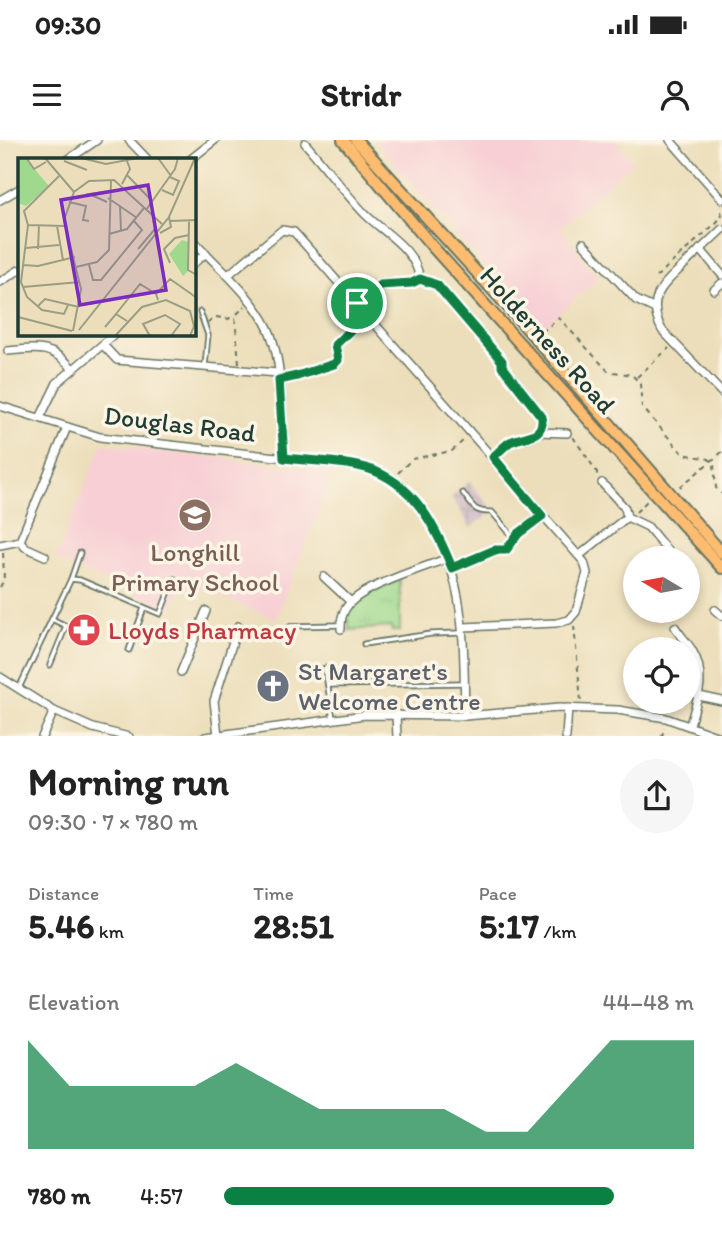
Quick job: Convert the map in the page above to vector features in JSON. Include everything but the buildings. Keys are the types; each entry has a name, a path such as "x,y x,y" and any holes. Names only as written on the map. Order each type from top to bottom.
{"highway":[{"name":"Holderness Road","path":"343,140 432,246 721,566"},
{"name":"Holderness Road","path":"356,140 510,309 722,553"}],"street":[{"path":"70,158 97,140"},
{"path":"129,140 147,158"},
{"path":"192,158 215,140"},
{"path":"670,140 720,199"},
{"path":"305,143 315,150 365,214 398,242 418,268 420,279"},
{"path":"0,200 18,190"},
{"path":"722,229 662,285 655,309 656,319 662,330 722,393"},
{"path":"228,275 282,230 294,232 542,516 580,555 587,573 576,612 569,620 463,630"},
{"path":"196,243 228,275 268,328 276,353 279,377 284,458"},
{"path":"583,243 636,300 655,309"},
{"path":"700,249 722,275"},
{"path":"196,261 206,253"},
{"path":"0,282 18,271"},
{"path":"357,303 380,285 412,283 420,279 437,285 456,306"},
{"path":"714,290 722,283"},
{"path":"40,418 57,383 112,336"},
{"path":"103,345 117,360 279,377"},
{"path":"8,351 48,349 62,357 73,369"},
{"path":"493,457 511,442 538,432 543,424 542,417 506,367"},
{"name":"Douglas Road","path":"0,406 100,437 364,467 392,479 409,492 433,526 452,568 463,630 465,716"},
{"path":"20,541 67,427"},
{"path":"538,432 566,433"},
{"path":"602,483 625,509 629,518 648,527 664,546"},
{"path":"507,548 514,538 542,516"},
{"path":"580,555 629,518"},
{"path":"2,545 20,541"},
{"path":"20,541 25,547 45,556"},
{"path":"341,627 343,612 351,602 387,582 448,558"},
{"path":"324,577 351,602"},
{"path":"715,610 722,615"},
{"path":"181,672 206,611"},
{"path":"238,626 214,701 218,735 333,719 396,714 465,716 568,708 618,710 666,718 690,724 717,736"},
{"path":"675,627 681,637"},
{"path":"199,630 233,638"},
{"path":"0,677 54,711 93,728 125,736"},
{"path":"700,696 722,701"},
{"path":"566,736 568,708"},
{"path":"42,736 54,711"},
{"path":"396,714 397,736"},
{"path":"690,724 693,714"}],"lane":[{"path":"200,312 208,335 205,368"},
{"path":"463,493 475,510 481,513 492,512 514,538"},
{"path":"19,688 71,579 80,552"},
{"path":"71,579 80,580 160,614 174,579"},
{"path":"129,650 144,608"},
{"path":"50,665 66,625 52,619"},
{"path":"290,626 341,627"},
{"path":"364,644 463,630"},
{"path":"325,668 333,719"},
{"path":"328,685 464,683"}],"path":[{"path":"656,277 722,216 720,199"},
{"path":"205,325 216,317 228,319 235,316 250,302"},
{"path":"456,306 506,367"},
{"path":"279,377 297,376 334,364 338,360 335,345 367,314"},
{"path":"235,316 239,371"},
{"path":"539,335 559,318 608,371 632,375 640,384 642,407 683,454 709,459 716,488 722,494"},
{"path":"635,379 675,343"},
{"path":"392,479 412,459 452,451 471,433"},
{"path":"566,433 578,444 597,472 597,479 602,483"},
{"path":"673,492 712,463 722,452"},
{"path":"629,518 656,493"},
{"path":"0,587 4,580 2,545"},
{"path":"452,568 495,550 507,548"},
{"path":"569,620 576,628 582,709"},
{"path":"662,736 666,718"}],"shaded area":[{"path":"374,140 615,140 633,162 560,228 598,278 541,330"},
{"name":"Longhill Primary School","path":"102,444 334,472 276,619 184,582 171,610 55,559"},
{"path":"469,482 494,511 470,527 452,497"}],"green space":[{"path":"400,580 400,631 392,631 391,627 349,630 349,621 345,616 362,597"}],"place":[{"name":"Longhill Primary School","path":"195,515"},
{"name":"Lloyds Pharmacy","path":"84,630"},
{"name":"St Margaret's Welcome Centre","path":"273,686"}],"route":[{"path":"420,279 437,285 502,361 502,366 542,417 543,424 538,432 511,442 493,457 542,516 518,534 506,550 495,550 452,568 433,526 409,492 392,479 364,467 284,458 279,380 334,364 338,360 335,345 367,314 357,303 380,285 412,283 420,279"}]}
